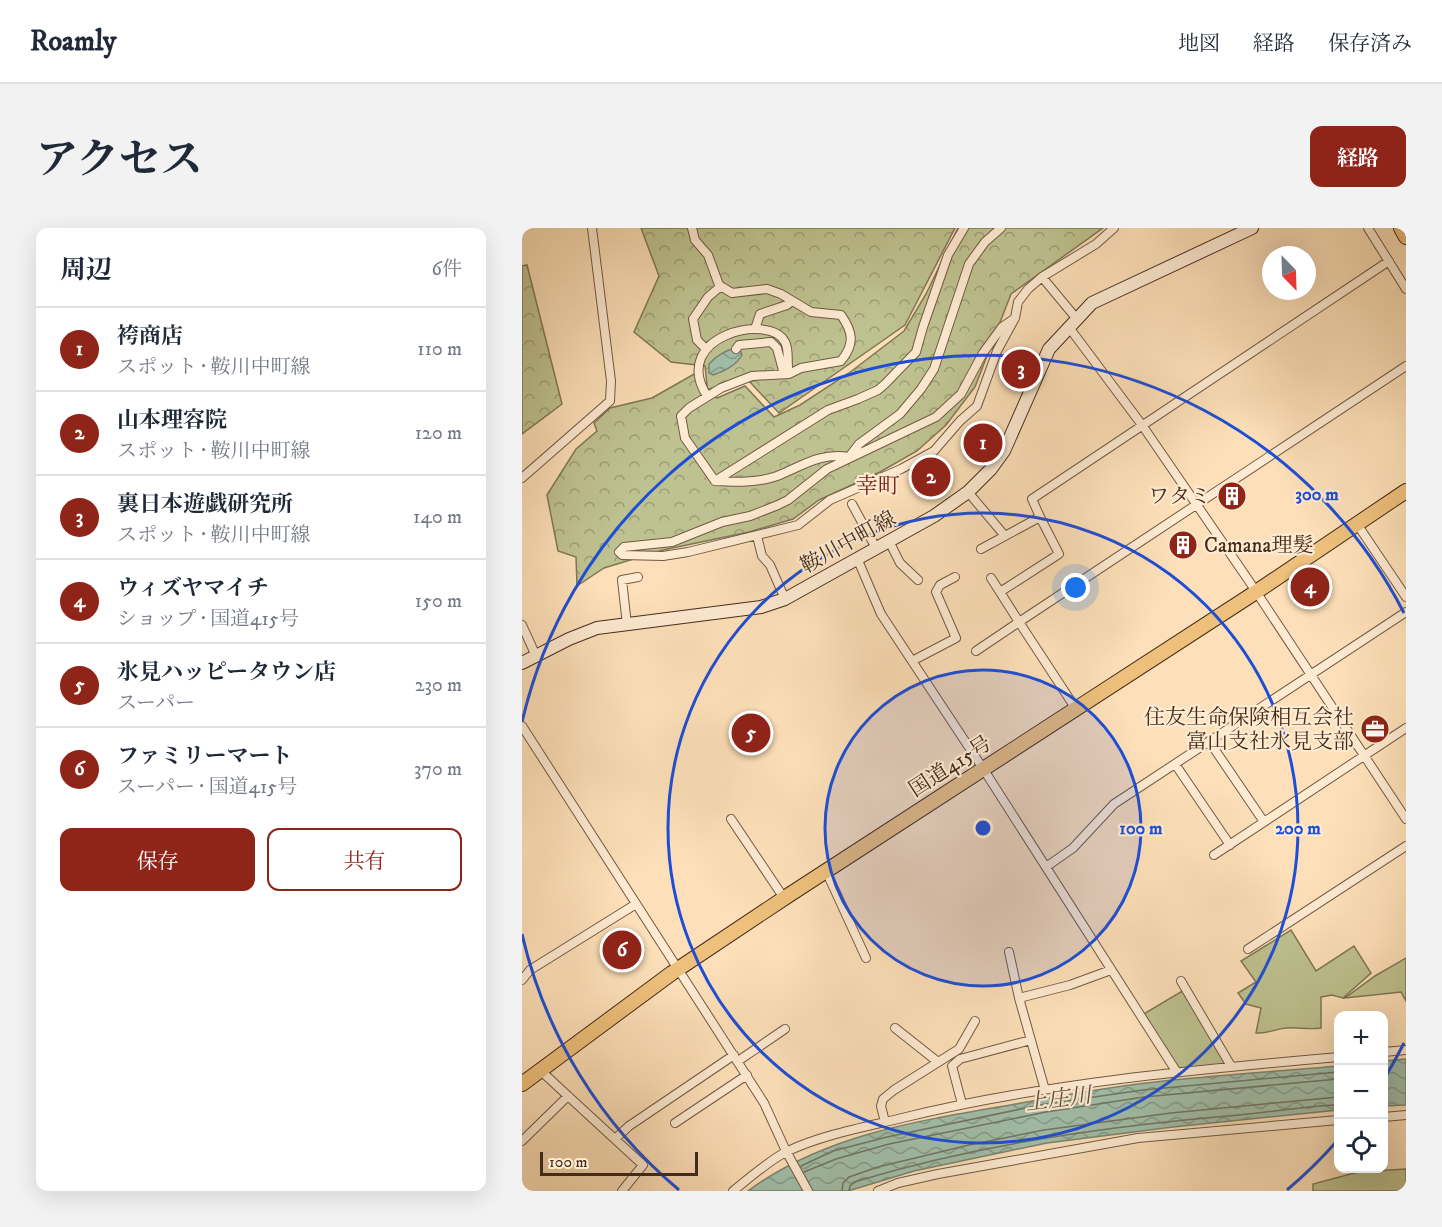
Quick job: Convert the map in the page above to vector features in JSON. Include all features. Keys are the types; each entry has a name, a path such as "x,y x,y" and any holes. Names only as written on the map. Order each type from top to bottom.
{"highway":[{"path":"1401,228 1406,237"},
{"name":"国道415号","path":"522,1084 678,970 784,898 1256,592 1406,490"}],"main road":[{"name":"鞍川中町線","path":"522,663 569,639 597,628 761,607 785,599 934,516 968,492 1004,452 1049,349 1092,303 1252,228"}],"street":[{"path":"522,478 610,401 611,381 592,228"},
{"path":"692,228 695,240 708,255 719,285 732,293 767,289 781,294 811,312 841,315 849,327 852,343 841,361 801,368 786,374 752,376 721,388 688,408 681,416 685,438 715,481"},
{"path":"715,481 828,410 878,390 885,384 916,352 948,255 964,228"},
{"path":"849,457 859,444 900,414 921,389 934,369 969,264 985,242 1002,228"},
{"path":"1015,318 1002,327 983,353 961,394 936,417 827,469 788,500 750,516 722,522 672,542 624,547 619,552 622,555 663,556 798,525 830,500 934,452 960,421 977,406 997,351 1015,318 1018,302 1028,289 1042,277 1096,244 1114,228"},
{"path":"1368,228 1406,289"},
{"path":"1000,592 1059,554 1032,499 1389,261"},
{"path":"1042,277 1256,592 1406,819"},
{"path":"706,350 697,340 693,319 704,302 721,286"},
{"path":"755,329 760,314 787,305 792,301"},
{"path":"707,396 698,377 697,368 700,357 706,350 731,333 748,328 773,332 785,342 786,374"},
{"path":"736,349 739,345 771,342 777,348 786,374"},
{"path":"976,651 1406,366"},
{"path":"715,481 759,480 776,476 793,467 818,459 836,455 849,457"},
{"path":"968,492 1005,536"},
{"path":"852,504 876,548"},
{"path":"981,549 1040,518"},
{"path":"1357,524 1406,597"},
{"path":"757,536 762,556 770,565 785,599"},
{"path":"889,541 900,563 918,580"},
{"path":"857,558 881,614 984,770 1176,1071"},
{"path":"627,625 622,580 639,577"},
{"path":"912,661 956,638 936,592 940,585 955,577"},
{"path":"992,578 1076,710"},
{"path":"1046,867 1073,848 1114,804 1406,612"},
{"path":"522,625 536,656"},
{"path":"522,726 747,1075 764,1103 808,1191"},
{"path":"1214,855 1406,728"},
{"path":"1209,741 1264,822"},
{"path":"1175,764 1230,845"},
{"path":"730,819 784,898"},
{"path":"1248,950 1406,846"},
{"path":"826,871 866,958"},
{"path":"522,980 530,970 636,904"},
{"path":"1009,952 1019,998 1045,1090"},
{"path":"1019,998 1070,985 1111,970"},
{"path":"1181,981 1231,1066"},
{"path":"885,1122 881,1106 883,1099 894,1089 959,1049 975,1021"},
{"path":"895,1028 938,1062"},
{"path":"615,1139 629,1126 785,1029"},
{"path":"962,1104 952,1066 960,1059 1031,1040"},
{"path":"1388,1052 1406,1050"},
{"path":"733,1191 787,1153 885,1122 962,1104 1102,1080 1334,1057"},
{"path":"540,1070 643,1165 621,1191"},
{"path":"675,1123 747,1075"},
{"path":"522,1142 568,1096"},
{"path":"1388,1117 1406,1115"},
{"path":"878,1191 938,1174 1138,1138 1334,1120"}],"green space":[{"path":"641,228 955,228 905,325 779,413 748,380 709,389 717,398 745,386 774,417 800,405 849,373 904,331 926,294 958,228 1103,228 1011,294 975,387 946,425 917,451 880,472 819,500 793,519 749,532 663,550 604,568 577,586 576,557 558,551 547,495 576,449 597,431 594,423 610,408 652,398 696,373 707,385 705,366 671,362 634,332 659,276"},
{"path":"527,265 562,404 522,434 522,266"},
{"path":"1291,930 1316,971 1354,946 1371,973 1343,998 1332,995 1321,997 1321,1028 1286,1028 1256,1033 1261,1008 1246,1004 1238,993 1256,982 1241,961"},
{"path":"1406,958 1406,1001 1401,992 1345,998 1375,976"},
{"path":"1184,990 1229,1065 1177,1070 1142,1015"},
{"path":"1406,1169 1406,1191 1313,1191 1313,1184 1354,1173 1388,1173 1388,1170"}],"water":[{"path":"735,348 740,350 742,355 736,362 713,375 709,373 709,364 717,356"},
{"path":"1406,1059 1406,1105 1388,1106 1388,1061"},
{"name":"上庄川","path":"1334,1066 1334,1110 1047,1143 914,1171 848,1191 748,1191 777,1172 807,1157 838,1144 904,1125 1054,1097 1191,1078"}],"place":[{"name":"裏日本遊戯研究所","path":"1021,369"},
{"name":"袴商店","path":"983,443"},
{"name":"山本理容院","path":"931,477"},
{"name":"ワタミ","path":"1232,496"},
{"name":"Camana理髮","path":"1183,545"},
{"name":"ウィズヤマイチ","path":"1310,587"},
{"name":"住友生命保険相互会社 富山支社氷見支部","path":"1375,729"},
{"name":"氷見ハッピータウン店","path":"751,733"},
{"name":"ファミリーマート","path":"622,950"}],"district":[{"name":"幸町","path":"878,485"}]}
